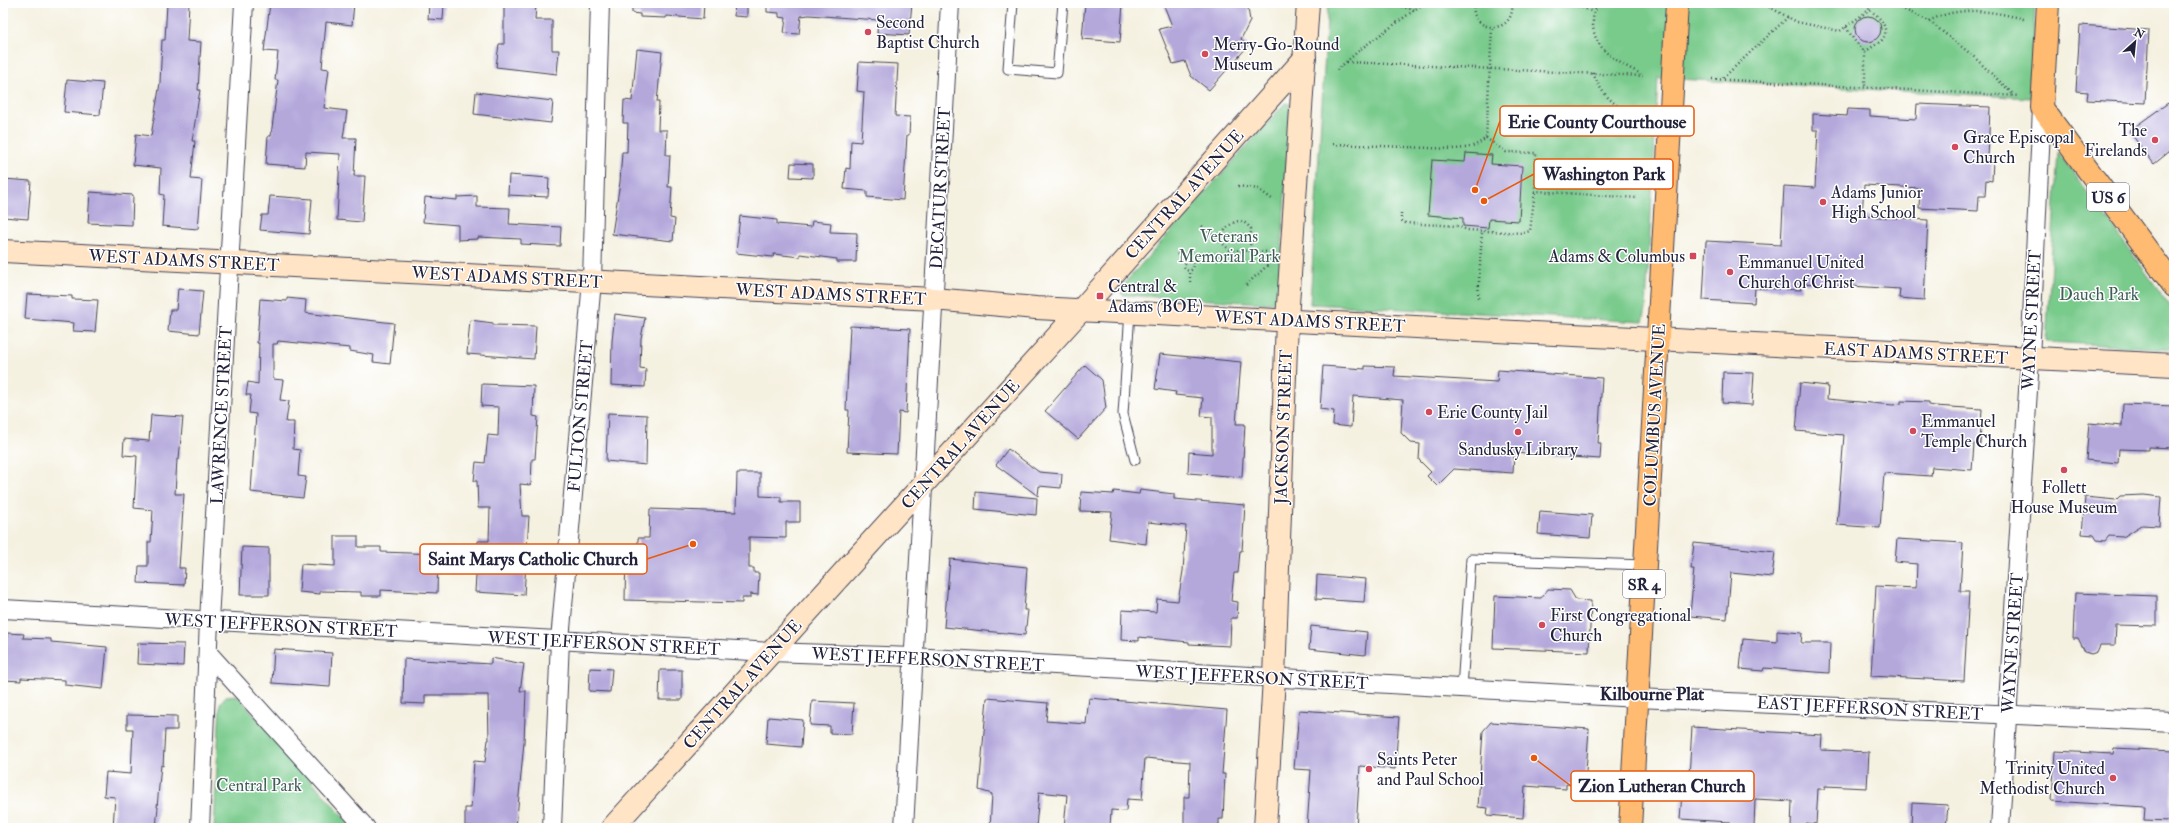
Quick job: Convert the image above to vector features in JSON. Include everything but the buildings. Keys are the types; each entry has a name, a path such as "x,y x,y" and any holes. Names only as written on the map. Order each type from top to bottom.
{"main road":[{"name":"COLUMBUS AVENUE","path":"1630,828 1677,3"},
{"name":"WAYNE STREET","path":"2042,108 2048,3"},
{"name":"US 6","path":"2042,108 2174,286"}],"street":[{"name":"LAWRENCE STREET","path":"200,828 244,3"},
{"name":"FULTON STREET","path":"552,828 560,640 592,281 600,3"},
{"name":"DECATUR STREET","path":"904,828 950,3"},
{"name":"JACKSON STREET","path":"1265,828 1274,678 1287,320 1308,3"},
{"name":"CENTRAL AVENUE","path":"612,828 1082,309 1305,58"},
{"name":"WAYNE STREET","path":"2000,828 2030,359 2042,108"},
{"name":"WEST ADAMS STREET","path":"3,251 933,299 1130,312 1658,340"},
{"name":"EAST ADAMS STREET","path":"1658,340 2174,365"},
{"name":"WEST JEFFERSON STREET","path":"3,609 771,652 913,657 1637,698"},
{"path":"209,654 366,828"},
{"name":"EAST JEFFERSON STREET","path":"1637,698 2174,722"}],"lane":[{"path":"1013,3 1008,69 1057,73 1063,3"},
{"path":"1130,312 1123,414 1135,460"},
{"path":"1462,688 1471,559 1645,565"}],"path":[{"path":"1386,3 1416,10"},
{"path":"1337,70 1362,48 1424,3"},
{"path":"1474,3 1476,18 1480,23 1492,28 1504,25 1508,21 1513,9 1512,3"},
{"path":"1571,3 1593,12"},
{"path":"1346,62 1643,76 1612,57 1598,43 1593,28 1593,12 1601,3"},
{"path":"1762,3 1788,17 1808,25 1840,31 1869,10"},
{"path":"1869,3 1869,10"},
{"path":"1712,79 1723,78 1865,88 1917,89 2019,96 2011,94 1984,66 1929,21 1890,3"},
{"path":"1865,52 1882,40 1885,29 1883,22 1876,14 1869,10"},
{"path":"1929,21 1946,14 1976,10 2024,19"},
{"path":"1723,78 1788,17"},
{"path":"1846,27 1854,40 1865,52 1865,88"},
{"path":"1486,138 1492,28"},
{"path":"1593,73 1602,92 1608,100 1641,120"},
{"path":"1333,144 1454,148 1472,147 1486,138"},
{"path":"1401,213 1401,220 1404,223 1458,226 1467,230 1482,231 1523,233 1530,231 1535,191 1536,153 1506,152 1486,138"},
{"path":"1238,186 1258,189 1272,199"},
{"path":"1535,191 1637,198"},
{"path":"1218,241 1230,224 1234,221 1240,221 1246,223 1251,229 1250,250"},
{"path":"1202,226 1230,250 1269,252"},
{"path":"1478,298 1482,231"},
{"path":"1178,254 1187,262 1193,263 1194,267 1190,270 1190,282"},
{"path":"1187,262 1184,265 1185,268 1190,270"},
{"path":"1246,285 1269,264"}],"green space":[{"path":"1328,3 2035,3 2031,98 1658,78 1646,309 1643,322 1310,304"},
{"name":"Veterans Memorial Park","path":"1285,103 1290,104 1279,301 1275,303 1263,303 1124,295 1120,292 1122,286"},
{"name":"Dauch Park","path":"2058,152 2174,311 2174,349 2046,342"},
{"name":"Central Park","path":"237,695 353,828 214,828 220,703 226,696"}],"place":[{"name":"Second Baptist Church","path":"868,32"},
{"name":"Merry-Go-Round Museum","path":"1205,54"},
{"name":"The Firelands","path":"2155,140"},
{"name":"Grace Episcopal Church","path":"1955,147"},
{"name":"Erie County Courthouse","path":"1475,190"},
{"name":"Washington Park","path":"1484,201"},
{"name":"Adams Junior High School","path":"1823,202"},
{"name":"Adams & Columbus","path":"1693,256"},
{"name":"Emmanuel United Church of Christ","path":"1730,272"},
{"name":"Central & Adams (BOE)","path":"1100,296"},
{"name":"Erie County Jail","path":"1429,412"},
{"name":"Emmanuel Temple Church","path":"1913,431"},
{"name":"Sandusky Library","path":"1518,432"},
{"name":"Follett House Museum","path":"2064,470"},
{"name":"Saint Marys Catholic Church","path":"693,544"},
{"name":"First Congregational Church","path":"1542,625"},
{"name":"Zion Lutheran Church","path":"1534,758"},
{"name":"Saints Peter and Paul School","path":"1369,769"},
{"name":"Trinity United Methodist Church","path":"2113,778"}],"district":[{"name":"Kilbourne Plat","path":"1652,694"}]}
